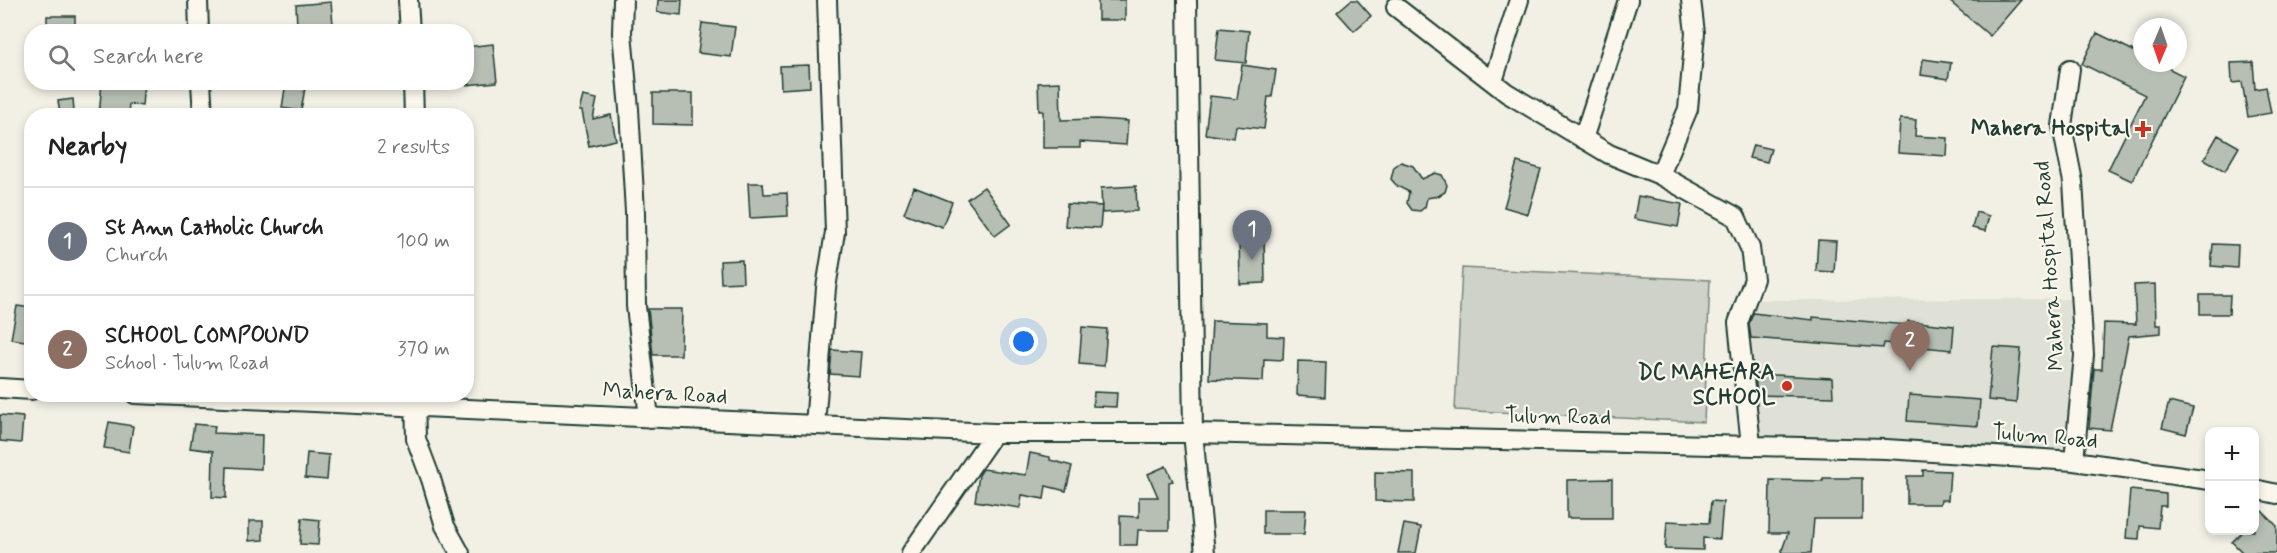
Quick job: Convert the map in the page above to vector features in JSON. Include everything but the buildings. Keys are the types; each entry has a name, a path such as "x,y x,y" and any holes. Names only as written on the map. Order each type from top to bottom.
{"street":[{"path":"198,0 198,24"},
{"path":"408,0 410,24"},
{"path":"623,0 622,33 635,212 636,306 649,418"},
{"path":"815,425 826,288 835,232 827,0"},
{"path":"1186,0 1193,433 1205,553"},
{"path":"1493,81 1519,0"},
{"path":"1583,139 1628,0"},
{"path":"1660,175 1688,109 1695,33 1691,0"},
{"path":"1396,7 1507,93 1610,154 1660,175 1736,216 1750,249 1754,279 1738,323 1751,445"},
{"name":"Mahera Hospital Road","path":"2070,69 2062,126 2073,182 2084,355 2074,461"},
{"path":"201,90 203,108"},
{"path":"413,90 414,108"},
{"path":"0,388 24,390"},
{"path":"415,402 416,439 445,526 460,553"},
{"name":"Mahera Road","path":"441,402 649,418 994,433 1193,433"},
{"path":"911,553 994,433"},
{"name":"Tulum Road","path":"1193,433 1886,449 2074,461 2205,479"},
{"path":"2259,490 2277,494"}],"shaded area":[{"path":"1462,268 1710,280 1704,422 1455,410"},
{"path":"2069,299 2074,461 1751,441 1745,300"}],"place":[{"name":"Mahera Hospital","path":"2143,129"},
{"name":"St Ann Catholic Church","path":"1252,260"},
{"name":"SCHOOL COMPOUND","path":"1910,371"},
{"name":"DC MAHEARA SCHOOL","path":"1787,386"}]}
